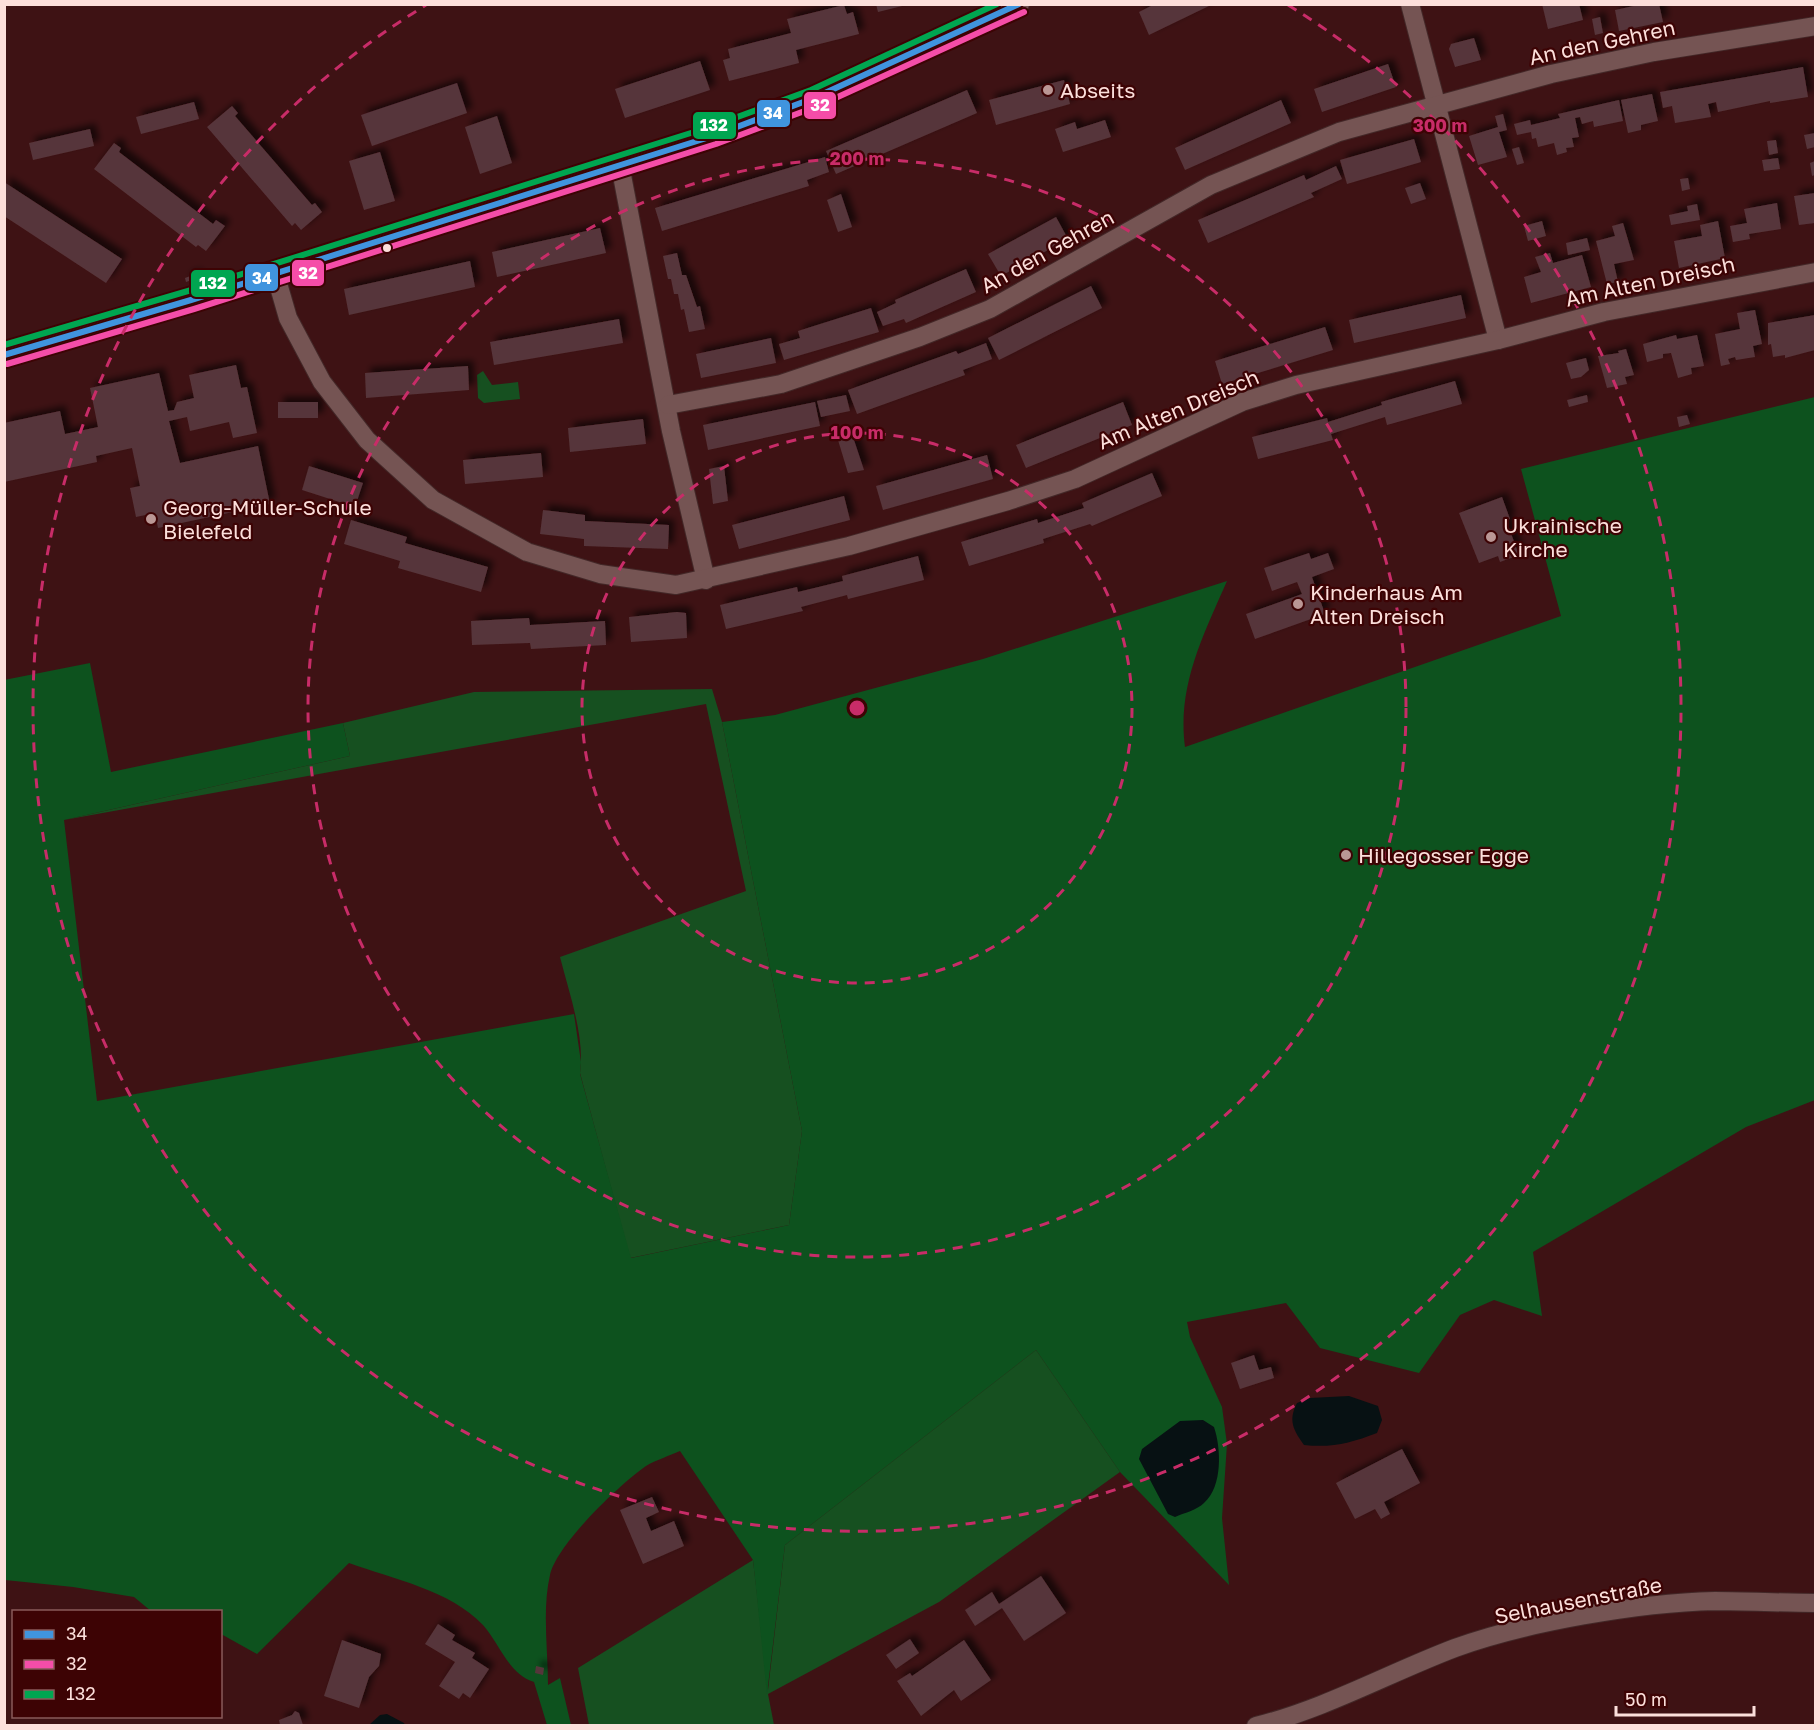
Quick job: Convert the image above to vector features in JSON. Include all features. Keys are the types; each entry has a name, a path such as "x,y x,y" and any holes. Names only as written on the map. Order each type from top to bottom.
{"street":[{"path":"4,355 620,165 780,112 1020,4"},
{"path":"1410,4 1498,340"},
{"name":"An den Gehren","path":"668,405 781,384 920,337 990,309 1236,173 1339,132 1551,74 1654,52 1815,26"},
{"path":"620,165 706,580"},
{"name":"Am Alten Dreisch","path":"275,273 288,318 328,390 367,440 433,500 510,544 571,566 600,574 676,585 849,546 1008,501 1075,478 1242,402 1296,385 1498,340 1604,312 1815,272"},
{"name":"Selhausenstraße","path":"1256,1725 1330,1701 1457,1648 1538,1625 1657,1606 1714,1601 1815,1603"}],"green space":[{"path":"483,371 492,385 518,382 520,399 484,403 478,398 477,375"},
{"path":"1815,397 1815,1100 1746,1127 1533,1252 1542,1316 1494,1300 1460,1315 1419,1373 1320,1348 1286,1303 1187,1322 1190,1337 1222,1407 1227,1444 1222,1518 1229,1585 1120,1472 1036,1350 785,1545 767,1694 753,1560 680,1451 646,1466 621,1487 590,1516 555,1562 550,1575 546,1602 548,1685 560,1678 571,1725 547,1725 534,1682 525,1678 511,1666 483,1625 470,1613 438,1594 349,1563 257,1654 222,1635 222,1610 150,1610 134,1597 73,1587 5,1580 4,680 90,663 111,772 343,723 350,756 64,820 97,1101 574,1014 581,1062 580,1074 631,1258 789,1225 802,1131 722,722 775,715 983,659 1227,581 1201,642 1188,682 1185,703 1185,747 1561,616 1521,469"},
{"path":"712,689 722,722 802,1131 789,1225 630,1258 580,1073 578,1030 560,957 746,891 706,704 64,820 350,756 343,723 474,692"},
{"path":"1036,1350 1120,1472 939,1602 768,1694 774,1725 589,1725 578,1668 753,1560 768,1690 785,1545"}],"shaded area":[{"path":"1349,1396 1378,1406 1382,1420 1377,1433 1341,1444 1304,1445 1292,1420 1297,1403 1310,1398"},
{"path":"1203,1420 1214,1427 1218,1445 1219,1466 1215,1487 1201,1505 1175,1517 1168,1514 1139,1459 1142,1449 1180,1421"},
{"path":"387,1714 405,1725 369,1725 380,1715"}],"building":[{"path":"876,4 906,4 906,5 878,12"},
{"path":"1155,4 1213,4 1149,35 1139,12"},
{"path":"1542,4 1579,4 1583,20 1548,29"},
{"path":"1643,4 1659,4 1663,22 1619,31 1615,10"},
{"path":"844,5 847,14 853,12 859,34 796,50 799,63 729,81 723,60 730,58 728,49 791,33 787,19"},
{"path":"1600,17 1603,33 1595,35 1592,19"},
{"path":"1474,38 1481,60 1455,67 1449,49 1451,44"},
{"path":"700,61 710,90 625,118 615,89"},
{"path":"1388,64 1396,87 1322,112 1314,89"},
{"path":"1803,67 1808,97 1770,103 1770,101 1718,112 1716,102 1708,104 1711,117 1675,123 1672,106 1663,108 1660,92"},
{"path":"1064,80 1070,104 996,125 989,100"},
{"path":"457,83 467,113 372,146 361,115"},
{"path":"967,90 977,113 836,174 826,151"},
{"path":"1652,94 1658,121 1641,125 1641,130 1628,133 1621,100"},
{"path":"1281,100 1291,123 1185,170 1175,148"},
{"path":"1619,100 1623,121 1594,127 1593,121 1582,124 1580,117 1575,118 1579,137 1572,138 1574,147 1566,148 1567,152 1557,155 1554,143 1538,147 1536,138 1532,139 1531,132 1517,135 1514,124 1530,120 1531,125 1560,118 1558,114"},
{"path":"194,102 199,119 141,134 136,117"},
{"path":"232,106 238,113 235,116 312,205 315,203 322,212 301,230 295,223 292,226 207,127"},
{"path":"1503,114 1507,130 1499,132 1507,157 1478,165 1469,136 1498,127 1495,116"},
{"path":"497,116 512,163 480,174 465,127"},
{"path":"1105,120 1111,137 1063,152 1055,129 1075,122 1077,129"},
{"path":"90,129 94,146 33,160 29,143"},
{"path":"1815,133 1815,147 1807,149 1804,135"},
{"path":"1414,139 1421,162 1347,184 1340,160"},
{"path":"1776,140 1778,153 1769,155 1767,141"},
{"path":"114,143 121,148 119,152 213,224 216,220 225,226 206,251 198,245 196,247 94,169"},
{"path":"1519,147 1524,163 1517,165 1512,149"},
{"path":"380,152 395,201 364,210 349,161"},
{"path":"825,157 829,172 807,180 809,186 662,231 655,208"},
{"path":"1778,158 1780,169 1764,171 1762,160"},
{"path":"1815,161 1815,175 1812,176 1810,163"},
{"path":"1336,166 1342,179 1311,193 1314,197 1208,243 1198,220 1304,175 1306,180"},
{"path":"1688,178 1690,189 1682,191 1680,179"},
{"path":"4,182 122,259 106,283 4,216"},
{"path":"1420,183 1426,199 1411,204 1405,188"},
{"path":"1815,193 1815,223 1799,225 1794,196"},
{"path":"841,194 852,227 838,232 827,200"},
{"path":"1777,203 1781,229 1749,234 1750,239 1733,242 1730,226 1747,223 1744,209"},
{"path":"1697,204 1700,220 1671,225 1669,215 1688,211 1687,206"},
{"path":"1056,217 1068,239 1001,276 988,254"},
{"path":"1542,221 1546,236 1528,241 1524,226"},
{"path":"1718,221 1725,258 1679,268 1674,241 1702,236 1700,225"},
{"path":"1623,223 1634,260 1614,264 1618,282 1607,284 1596,241 1615,236 1612,226"},
{"path":"600,228 606,253 497,277 492,252"},
{"path":"1587,238 1590,250 1568,255 1566,243"},
{"path":"677,253 682,275 686,275 697,307 700,306 705,329 689,332 684,309 681,310 678,294 674,294 671,279 668,279 663,256"},
{"path":"1550,253 1553,263 1582,255 1591,287 1531,303 1524,277 1541,272 1535,257"},
{"path":"470,261 475,287 349,315 344,289"},
{"path":"966,269 976,292 906,323 904,319 883,326 877,312 896,303 895,300"},
{"path":"196,274 198,278 186,282 185,278"},
{"path":"1091,286 1102,308 999,360 988,338"},
{"path":"1461,295 1466,318 1354,343 1349,320"},
{"path":"871,308 879,332 784,360 779,344 800,338 798,331"},
{"path":"1755,310 1762,344 1753,346 1755,357 1736,360 1735,357 1728,359 1730,364 1721,366 1715,334 1740,329 1737,313"},
{"path":"1815,315 1815,350 1785,358 1785,355 1773,357 1771,344 1768,345 1768,323"},
{"path":"619,319 623,343 494,365 490,342"},
{"path":"1325,327 1333,350 1222,384 1215,361"},
{"path":"1676,335 1677,339 1697,335 1704,366 1691,368 1692,374 1678,378 1671,353 1663,354 1663,358 1647,362 1643,344"},
{"path":"771,338 776,363 701,378 696,354"},
{"path":"986,343 992,359 963,370 965,375 857,414 848,390 956,351 958,354"},
{"path":"1626,349 1634,375 1625,377 1627,384 1607,388 1598,356 1619,353 1618,351"},
{"path":"1586,358 1589,370 1581,377 1571,379 1566,363"},
{"path":"236,365 241,388 247,387 257,433 233,438 229,422 190,431 187,417 169,421 180,463 258,446 270,504 158,528 155,513 136,517 130,488 140,486 132,448 96,456 97,462 4,482 4,423 60,411 65,434 98,427 90,388 159,373 168,411 174,410 177,402 194,398 189,375"},
{"path":"468,366 469,390 366,398 365,373"},
{"path":"1455,381 1462,404 1387,425 1385,417 1331,434 1333,440 1258,459 1252,437 1327,418 1328,422 1382,405 1381,402"},
{"path":"846,395 850,411 821,417 817,401"},
{"path":"1587,395 1588,402 1569,407 1567,400"},
{"path":"278,402 318,402 318,418 278,418"},
{"path":"815,402 820,426 708,450 703,425"},
{"path":"1123,402 1132,425 1026,468 1016,445"},
{"path":"1687,415 1690,424 1679,427 1677,417"},
{"path":"643,419 646,444 570,452 568,428"},
{"path":"853,437 864,470 848,473 838,440"},
{"path":"541,453 543,477 465,484 463,460"},
{"path":"987,455 993,479 883,510 876,486"},
{"path":"309,466 363,483 355,507 302,490"},
{"path":"724,466 728,501 713,504 709,469"},
{"path":"1152,473 1162,496 1092,526 1090,524 1043,539 1044,543 969,566 961,542 1037,519 1038,523 1084,508 1082,503"},
{"path":"844,496 850,520 739,549 732,525"},
{"name":"Ukrainische Kirche","path":"1502,497 1510,519 1506,520 1519,555 1500,562 1498,556 1479,563 1459,513"},
{"path":"543,510 585,515 585,521 669,525 668,549 584,546 584,539 540,534"},
{"path":"351,520 407,537 405,543 488,567 481,592 398,568 400,561 344,544"},
{"name":"Kinderhaus Am Alten Dreisch","path":"1309,553 1311,559 1328,553 1334,569 1312,577 1325,614 1255,639 1246,614 1302,594 1297,582 1272,591 1264,568"},
{"path":"918,556 924,580 848,599 847,595 801,607 803,611 726,629 720,605 797,587 798,592 843,581 842,576"},
{"path":"686,613 687,638 631,642 629,617"},
{"path":"529,618 530,625 605,621 606,645 531,649 530,643 472,645 471,621"},
{"path":"1254,1355 1259,1370 1271,1367 1274,1378 1240,1389 1231,1363"},
{"path":"1402,1449 1420,1483 1384,1502 1390,1514 1381,1519 1375,1509 1355,1519 1336,1483"},
{"path":"652,1497 659,1512 646,1518 651,1531 674,1521 684,1546 643,1564 620,1510"},
{"path":"1041,1576 1066,1613 1024,1641 1002,1608 975,1626 965,1610 992,1592 999,1604"},
{"path":"438,1624 455,1635 452,1640 475,1653 472,1658 489,1669 470,1698 463,1693 459,1699 439,1686 455,1662 425,1644"},
{"path":"910,1639 919,1653 896,1669 886,1655"},
{"path":"342,1640 381,1654 379,1666 369,1677 359,1708 324,1696"},
{"path":"964,1640 991,1680 961,1701 954,1690 921,1716 897,1681 910,1673 912,1676"},
{"path":"536,1666 544,1668 543,1675 535,1673"},
{"path":"295,1711 299,1713 303,1725 280,1725 279,1720 292,1715"}],"transit line":[{"name":"132","path":"4,345 188,291 710,127 811,90 997,4"},
{"name":"34","path":"4,355 191,300 713,136 814,98 1019,4"},
{"name":"32","path":"7,364 194,309 716,144 818,106 1024,12"}],"place":[{"name":"Abseits","path":"1048,90"},
{"name":"Georg-Müller-Schule Bielefeld","path":"151,519"},
{"name":"Ukrainische Kirche","path":"1491,537"},
{"name":"Kinderhaus Am Alten Dreisch","path":"1298,604"},
{"name":"Hillegosser Egge","path":"1346,855"}]}
